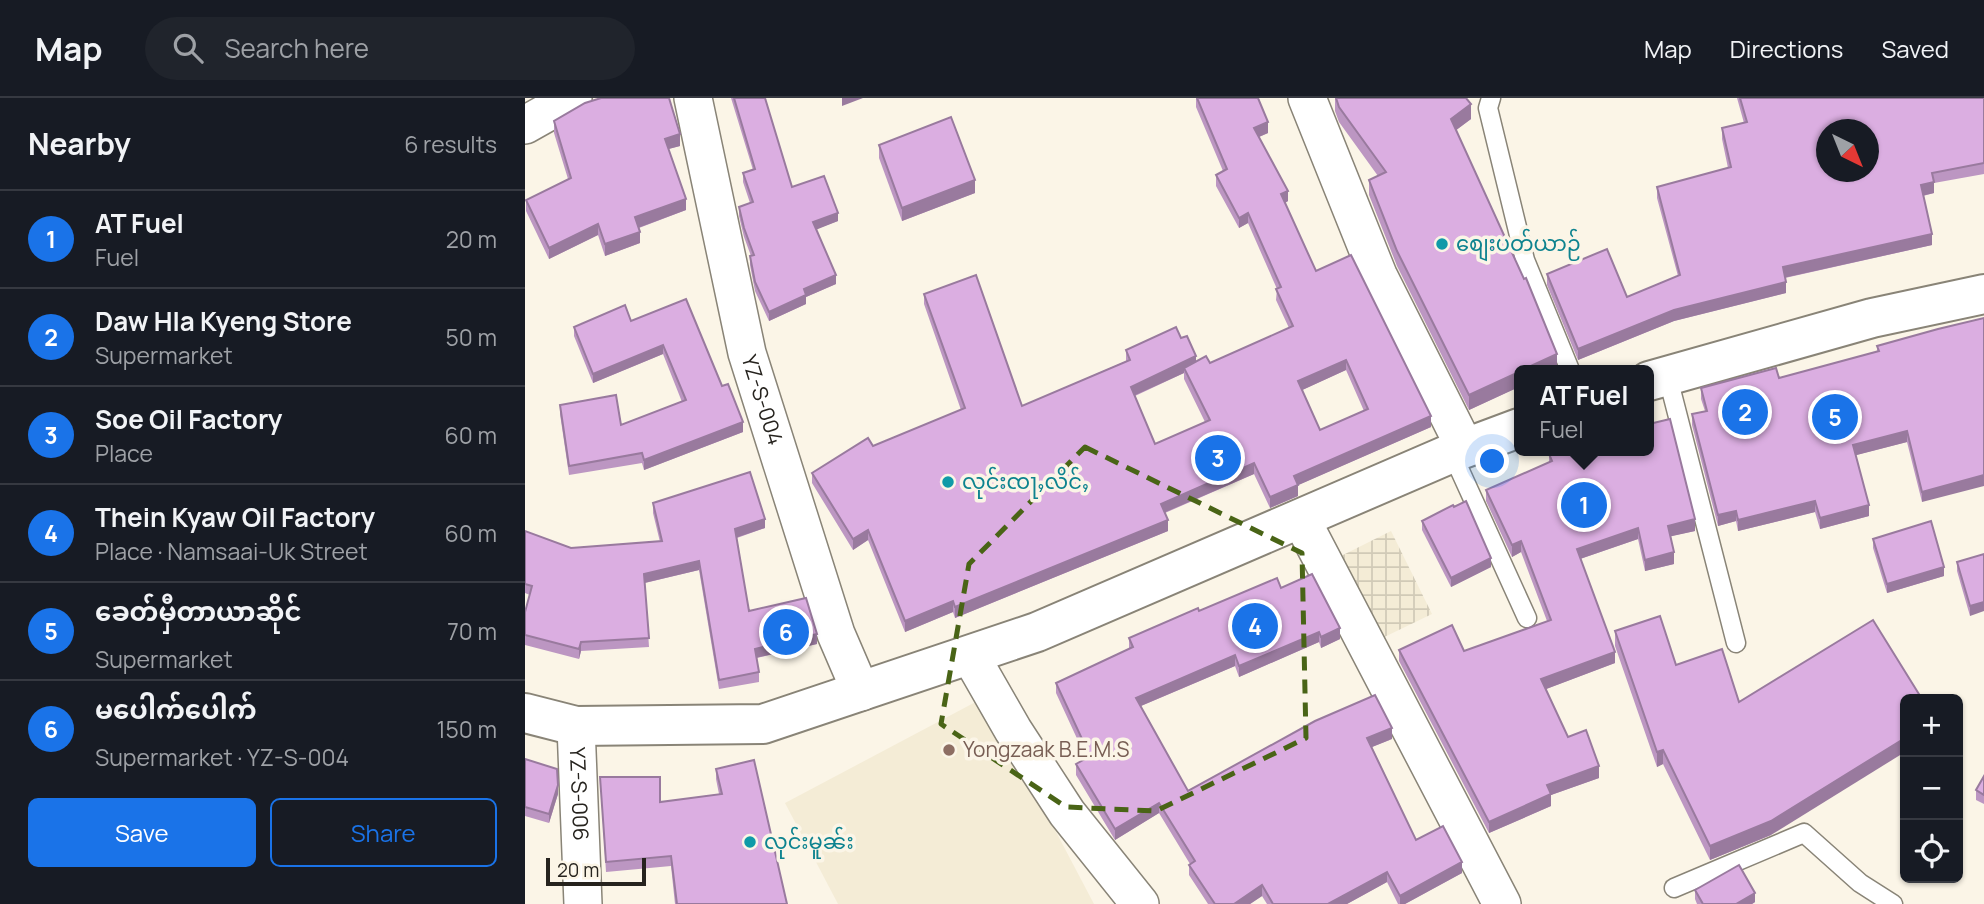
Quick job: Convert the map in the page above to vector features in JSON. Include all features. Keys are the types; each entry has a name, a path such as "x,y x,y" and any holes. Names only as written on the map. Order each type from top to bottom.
{"highway":[{"path":"1658,377 1872,318 1984,294"},
{"path":"525,713 576,726 763,724 1037,632 1514,430"}],"street":[{"path":"525,125 573,98"},
{"name":"YZ-S-004","path":"693,98 747,353 836,634 861,692"},
{"path":"1307,98 1378,275 1459,451"},
{"path":"1301,519 1502,904"},
{"path":"970,655 1013,730 1067,813 1140,904"},
{"name":"YZ-S-006","path":"576,726 583,904"}],"lane":[{"path":"1491,98 1488,108 1525,260 1568,365"},
{"path":"1658,377 1736,643"},
{"path":"1459,451 1527,618"},
{"path":"1674,888 1804,833 1860,883 1893,904"}],"highlighted area":[{"path":"1085,447 1302,553 1306,738 1156,811 1066,807 941,724 969,564"}],"shaded area":[{"path":"1391,531 1432,614 1374,642 1333,560"},
{"name":"Yongzaak B.E.M.S","path":"985,697 1094,904 838,904 785,803"}],"building":[{"path":"601,98 669,98 680,134 665,139 686,199 635,217 640,232 605,244 598,224 549,248 526,200 571,178 554,121 585,103"},
{"path":"734,98 765,98 792,187 824,176 838,213 813,222 836,275 804,289 806,295 769,312 755,282 750,256 754,255 739,207 753,202 743,173 755,169"},
{"path":"1197,98 1258,98 1268,122 1254,128 1288,191 1281,194 1316,271 1351,255 1431,416 1294,476 1298,485 1270,497 1254,463 1161,504 1168,520 955,607 953,601 905,621 868,530 853,539 812,473 868,438 873,446 965,408 924,294 976,275 1022,406 1130,360 1126,350 1176,327 1181,338 1187,336 1196,356 1131,387 1155,444 1210,420 1184,368 1206,356 1210,363 1293,326 1276,289 1281,287 1248,213 1239,218 1216,175 1227,169","holes":["1346,360 1368,409 1320,430 1298,381"]},
{"name":"စျေးပတ်ယာဉ်","path":"1336,98 1466,98 1471,104 1451,119 1524,279 1526,278 1557,354 1533,365 1514,365 1514,374 1469,395 1397,251 1369,180 1386,172 1339,107"},
{"path":"1740,98 1984,98 1984,163 1932,173 1934,182 1921,185 1932,234 1783,267 1786,282 1674,310 1578,349 1547,274 1607,249 1627,297 1680,275 1657,187 1731,167 1722,128 1747,122"},
{"path":"951,117 975,180 902,208 879,145"},
{"path":"686,299 722,386 728,384 743,422 644,460 642,453 569,466 560,405 616,395 621,425 686,400 663,345 593,374 574,327 625,305 631,321"},
{"path":"1984,318 1984,475 1922,492 1907,431 1853,445 1869,505 1820,518 1815,501 1738,520 1736,511 1718,515 1692,414 1707,411 1701,388 1776,368 1779,378 1879,351 1877,346"},
{"path":"1670,419 1695,519 1668,526 1674,552 1645,560 1638,528 1577,549 1615,652 1541,679 1568,737 1586,730 1599,766 1547,785 1551,794 1489,822 1399,650 1452,625 1464,651 1551,620 1521,541 1512,545 1486,490 1552,461 1550,456 1654,456 1654,423"},
{"path":"750,472 765,519 735,529 749,611 806,598 817,634 755,649 759,672 719,680 699,561 644,574 649,638 581,642 579,649 525,635 525,612 532,586 525,584 525,531 571,548 662,541 653,503"},
{"path":"1466,501 1491,558 1451,578 1422,521"},
{"path":"1931,521 1944,567 1887,584 1873,539"},
{"path":"1984,554 1984,602 1970,606 1957,562"},
{"path":"1312,574 1340,628 1321,637 1319,632 1239,666 1235,655 1136,698 1188,791 1315,721 1375,695 1392,728 1367,738 1416,840 1443,826 1462,862 1400,896 1387,872 1328,904 1273,904 1262,885 1234,904 1215,904 1189,865 1195,861 1159,803 1115,829 1076,764 1090,756 1056,683 1133,647 1129,638 1198,608 1199,611 1277,578 1281,588"},
{"path":"1660,616 1676,665 1722,649 1739,702 1873,620 1919,694 1900,694 1900,741 1771,821 1710,846 1663,750 1657,752 1615,631"},
{"path":"525,759 557,769 558,785 549,814 525,807"},
{"path":"754,760 787,904 677,904 671,856 606,862 600,777 660,777 660,802 722,794 716,769"},
{"path":"1984,776 1984,795 1976,790"},
{"path":"1739,865 1755,893 1736,904 1703,904 1695,890"}],"place":[{"name":"စျေးပတ်ယာဉ်","path":"1442,244"},
{"name":"Daw Hla Kyeng Store","path":"1745,412"},
{"name":"ခေတ်မှီတာယာဆိုင်","path":"1835,417"},
{"name":"Soe Oil Factory","path":"1218,458"},
{"name":"လုင်းၸႃႇလိင်ႇ","path":"948,482"},
{"name":"AT Fuel","path":"1584,505"},
{"name":"Thein Kyaw Oil Factory","path":"1255,626"},
{"name":"မပေါက်ပေါက်","path":"786,632"},
{"name":"Yongzaak B.E.M.S","path":"949,750"},
{"name":"လုင်းမူၼ်း","path":"750,842"}]}
